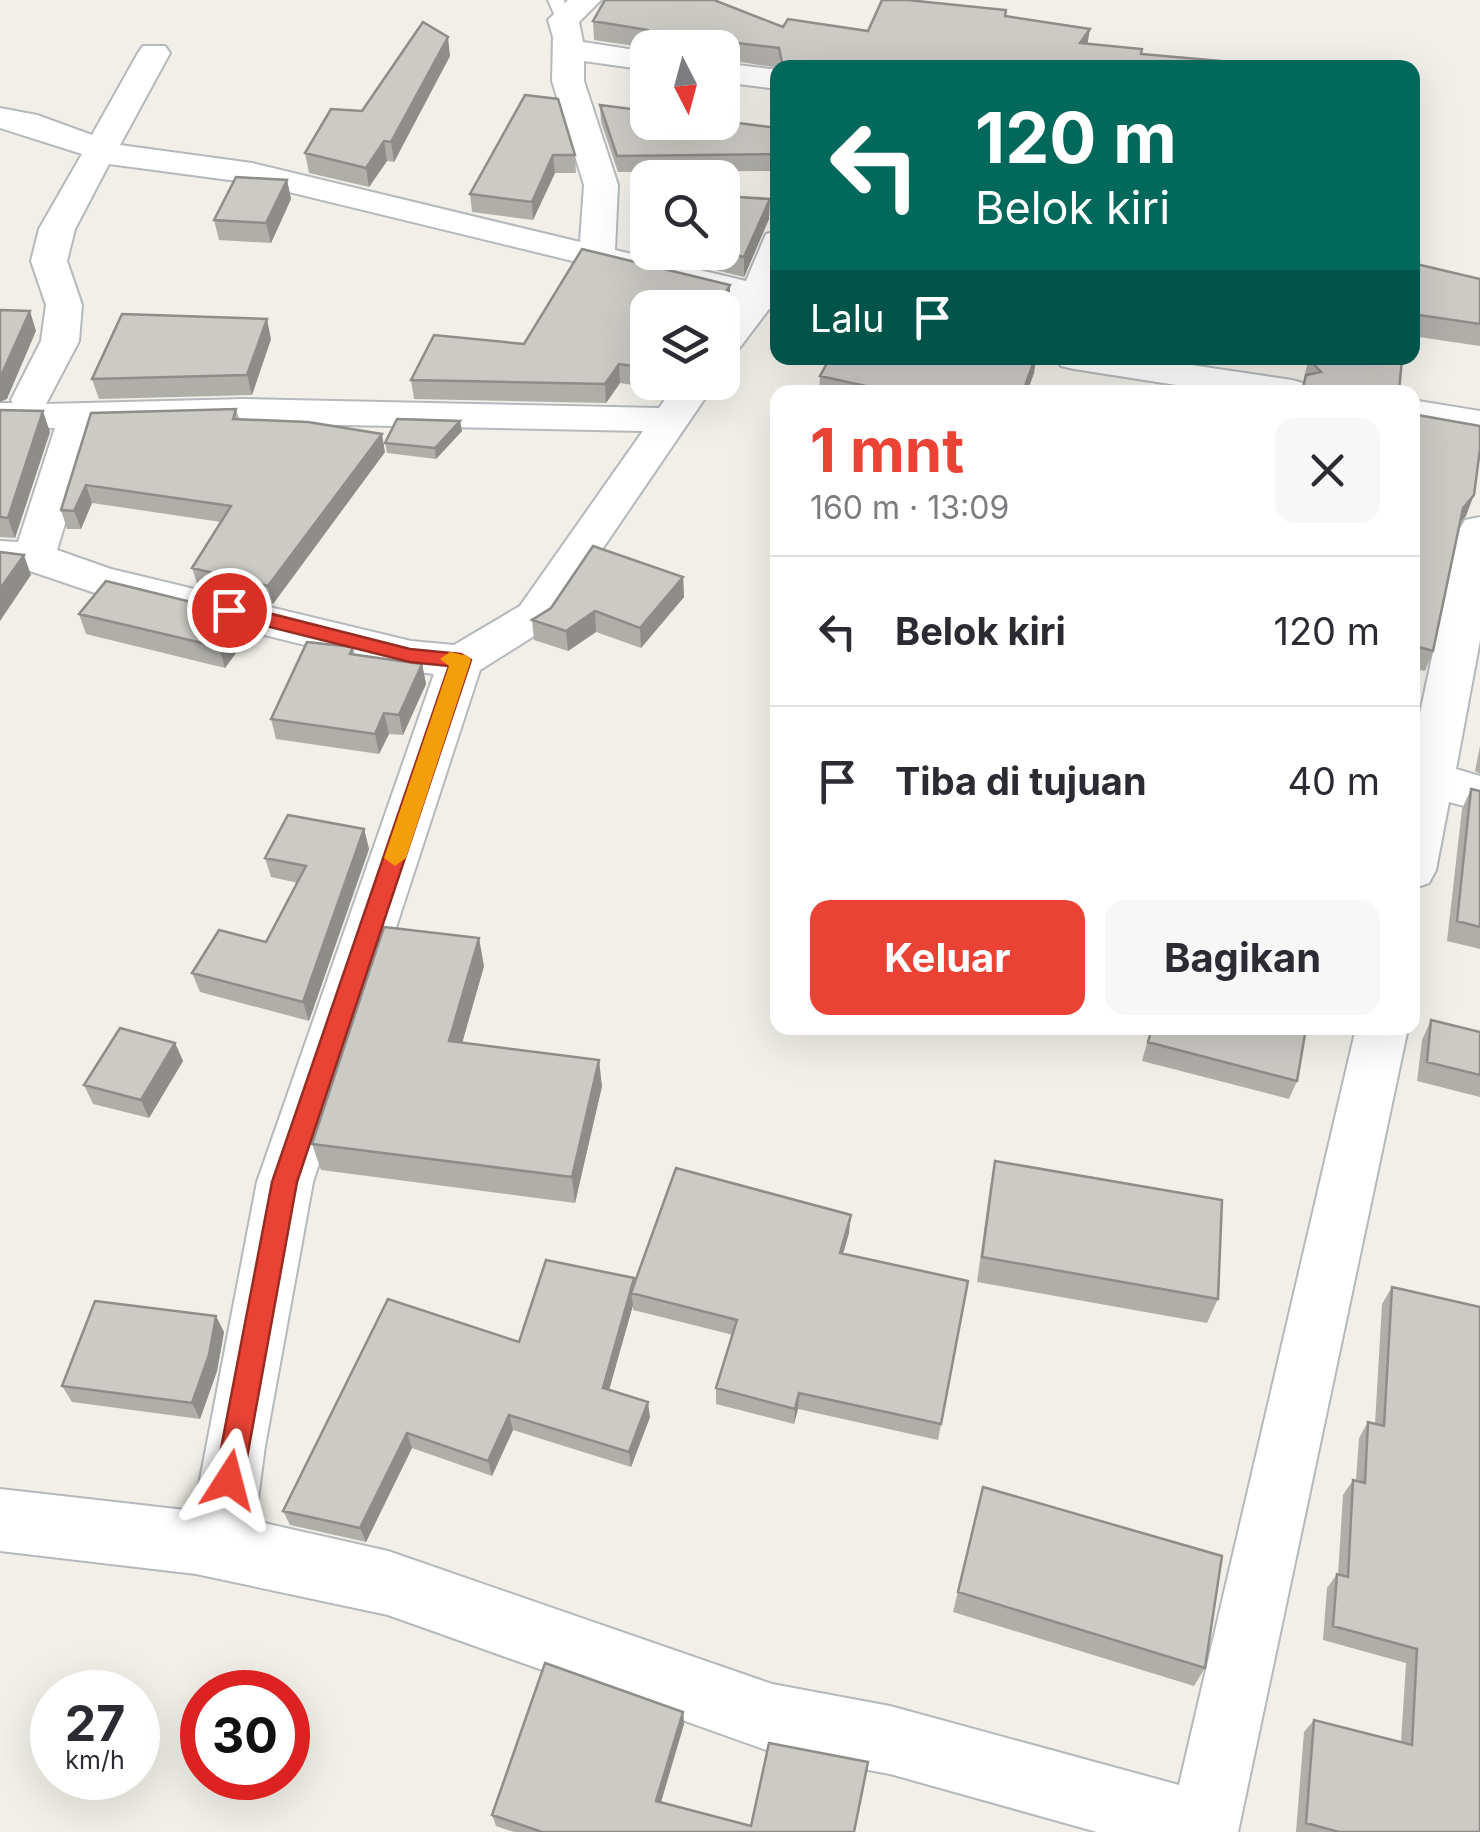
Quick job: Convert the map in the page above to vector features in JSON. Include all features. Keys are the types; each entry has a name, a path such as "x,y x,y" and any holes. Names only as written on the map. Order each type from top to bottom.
{"street":[{"path":"596,256 602,185 568,81 568,17 630,50"},
{"path":"154,53 57,229 49,262 64,305 60,341 15,407 78,418 246,411 670,420"},
{"path":"740,75 770,79"},
{"path":"0,118 25,122 123,158 252,173 769,297"},
{"path":"740,327 769,297"},
{"path":"1119,365 1247,385"},
{"path":"78,418 17,556 101,581 410,656 461,660 535,616 684,400"},
{"path":"1420,413 1480,423"},
{"path":"1420,830 1480,530"},
{"path":"220,1547 237,1429 284,1182 461,660"},
{"path":"1430,779 1480,792"},
{"path":"0,1520 100,1527 220,1547 388,1583 772,1718 890,1740 1204,1829 1380,1035"}],"building":[{"path":"605,0 714,0 783,27 788,19 868,31 882,0 907,0 1006,10 1005,16 1090,29 1080,43 1209,60 782,60 779,48 740,43 740,30 648,30 593,21"},
{"path":"423,22 448,37 391,142 384,141 366,168 305,153 331,109 362,111"},
{"path":"525,95 558,99 575,155 553,155 532,202 470,194"},
{"path":"600,105 630,109 630,140 740,140 740,123 770,127 770,154 617,156"},
{"path":"236,177 287,180 266,223 214,220"},
{"path":"740,197 770,199 744,257 740,256"},
{"path":"582,249 630,261 630,270 668,270 730,285 727,290 630,290 630,366 619,364 605,384 411,380 434,335 524,344"},
{"path":"1420,265 1480,279 1480,324 1420,315"},
{"path":"0,310 30,311 0,378"},
{"path":"122,314 267,319 247,375 92,379"},
{"path":"826,365 1033,365 1025,385 861,385 820,376"},
{"path":"1315,365 1401,365 1400,385 1304,385 1306,375 1321,372"},
{"path":"236,409 233,419 308,422 382,434 268,586 192,568 231,506 86,485 74,511 61,510 91,413"},
{"path":"0,410 43,411 8,518 0,517"},
{"path":"1420,415 1480,426 1474,495 1463,508 1433,651 1420,647"},
{"path":"397,419 460,421 435,448 385,443"},
{"path":"593,546 683,577 640,628 595,611 566,631 532,620 551,608"},
{"path":"0,552 24,555 0,589"},
{"path":"106,581 244,615 219,647 79,614"},
{"path":"307,642 353,647 350,654 422,664 399,715 384,713 375,734 271,719"},
{"path":"1471,789 1480,791 1480,927 1457,921"},
{"path":"288,815 364,829 303,1002 192,973 219,930 266,942 306,866 265,858"},
{"path":"384,927 479,938 449,1041 599,1060 572,1177 312,1144"},
{"path":"1431,1020 1480,1032 1480,1075 1427,1062"},
{"path":"120,1028 175,1043 141,1100 84,1085"},
{"path":"1150,1035 1305,1035 1297,1081 1148,1042"},
{"path":"995,1161 1222,1200 1218,1299 982,1257"},
{"path":"676,1168 851,1215 840,1253 968,1281 941,1424 799,1393 795,1409 716,1388 737,1320 631,1293"},
{"path":"546,1260 634,1278 603,1388 648,1402 629,1452 509,1415 488,1461 407,1433 360,1528 283,1511 388,1299 519,1342"},
{"path":"1392,1287 1480,1307 1480,1832 1339,1832 1306,1823 1314,1720 1412,1745 1417,1649 1333,1626 1337,1574 1348,1577 1353,1480 1365,1483 1368,1422 1384,1426"},
{"path":"95,1301 216,1316 209,1355 192,1403 62,1386"},
{"path":"983,1487 1222,1556 1205,1668 958,1592"},
{"path":"545,1663 683,1712 656,1801 751,1826 769,1743 868,1762 854,1832 542,1832 492,1815"}],"slow traffic":[{"path":"395,858 461,660 450,659"}],"route":[{"path":"229,610 410,656 461,660 284,1182 229,1480"}]}
